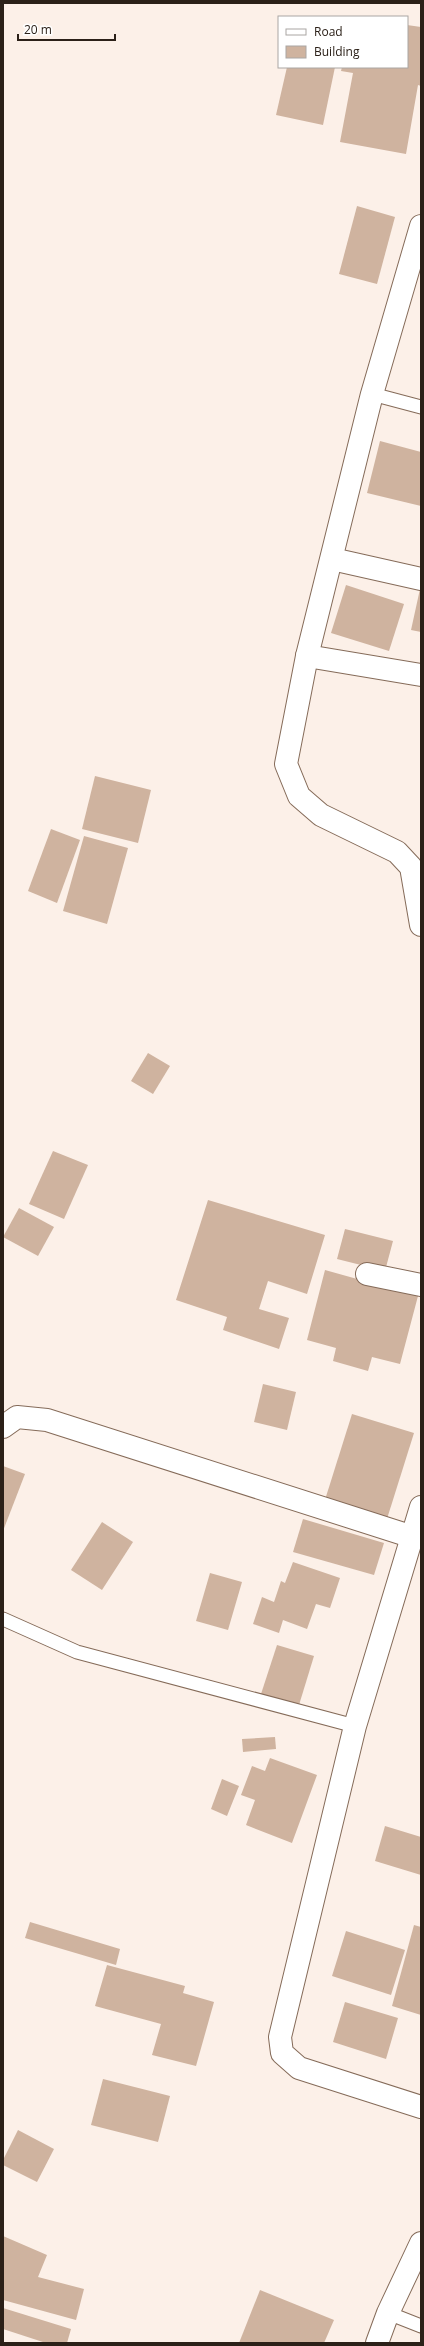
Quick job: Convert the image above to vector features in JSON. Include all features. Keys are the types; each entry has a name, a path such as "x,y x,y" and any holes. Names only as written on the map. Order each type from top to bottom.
{"street":[{"path":"421,226 372,394 308,656 286,764 299,796 321,815 397,852 411,867 421,925"},
{"path":"332,559 421,579"},
{"path":"308,656 421,675"},
{"path":"367,1274 421,1285"},
{"path":"3,1427 17,1417 47,1420 413,1537"},
{"path":"421,1507 355,1726 280,2037 282,2053 299,2068 421,2107"},
{"path":"377,2343 388,2313 421,2243"}],"lane":[{"path":"372,394 421,407"},
{"path":"3,1619 77,1652 355,1726"},
{"path":"388,2313 421,2326"}],"building":[{"path":"408,25 421,27 421,86 418,85 406,154 340,142 353,73 341,71 342,68 408,68"},
{"path":"287,68 335,68 323,125 276,115"},
{"path":"357,206 395,217 377,284 339,274"},
{"path":"380,441 421,452 421,506 367,493"},
{"path":"346,585 404,604 389,651 331,633"},
{"path":"421,589 421,632 411,630"},
{"path":"95,776 151,790 138,843 82,829"},
{"path":"51,829 80,840 57,903 28,891"},
{"path":"84,836 128,848 107,924 63,911"},
{"path":"148,1053 170,1066 153,1094 131,1081"},
{"path":"53,1151 88,1165 64,1219 29,1204"},
{"path":"208,1200 325,1235 307,1294 268,1281 259,1309 289,1318 279,1349 223,1330 227,1317 176,1300"},
{"path":"19,1208 54,1227 38,1256 3,1237"},
{"path":"345,1229 393,1241 385,1271 337,1259"},
{"path":"325,1270 418,1296 400,1364 372,1357 368,1371 333,1361 336,1348 307,1340"},
{"path":"263,1384 296,1392 287,1430 254,1422"},
{"path":"352,1414 414,1433 386,1522 324,1503"},
{"path":"3,1466 25,1474 3,1531"},
{"path":"303,1519 384,1543 374,1575 293,1552"},
{"path":"102,1522 133,1542 102,1590 71,1570"},
{"path":"293,1562 340,1578 330,1608 316,1604 307,1629 283,1620 279,1633 253,1624 262,1597 274,1602 281,1581 285,1583"},
{"path":"210,1573 242,1582 228,1630 196,1621"},
{"path":"277,1645 314,1656 299,1705 261,1694"},
{"path":"275,1737 276,1749 243,1752 242,1739"},
{"path":"270,1758 317,1775 292,1843 246,1825 255,1800 241,1795 252,1766 265,1771"},
{"path":"222,1779 239,1786 227,1816 211,1809"},
{"path":"385,1826 421,1837 421,1875 375,1861"},
{"path":"30,1922 120,1949 116,1965 25,1938"},
{"path":"414,1925 421,1927 421,2015 392,2006"},
{"path":"346,1931 405,1950 391,1995 332,1976"},
{"path":"107,1965 185,1986 183,1993 214,2002 196,2066 152,2055 161,2024 95,2006"},
{"path":"345,2002 398,2018 386,2059 333,2042"},
{"path":"103,2079 170,2096 158,2142 91,2125"},
{"path":"18,2130 54,2149 37,2182 3,2165 3,2160"},
{"path":"3,2236 47,2255 38,2277 84,2289 76,2320 3,2300"},
{"path":"260,2290 334,2320 324,2343 239,2343"},
{"path":"3,2308 71,2329 67,2343 46,2343 3,2329"}]}
